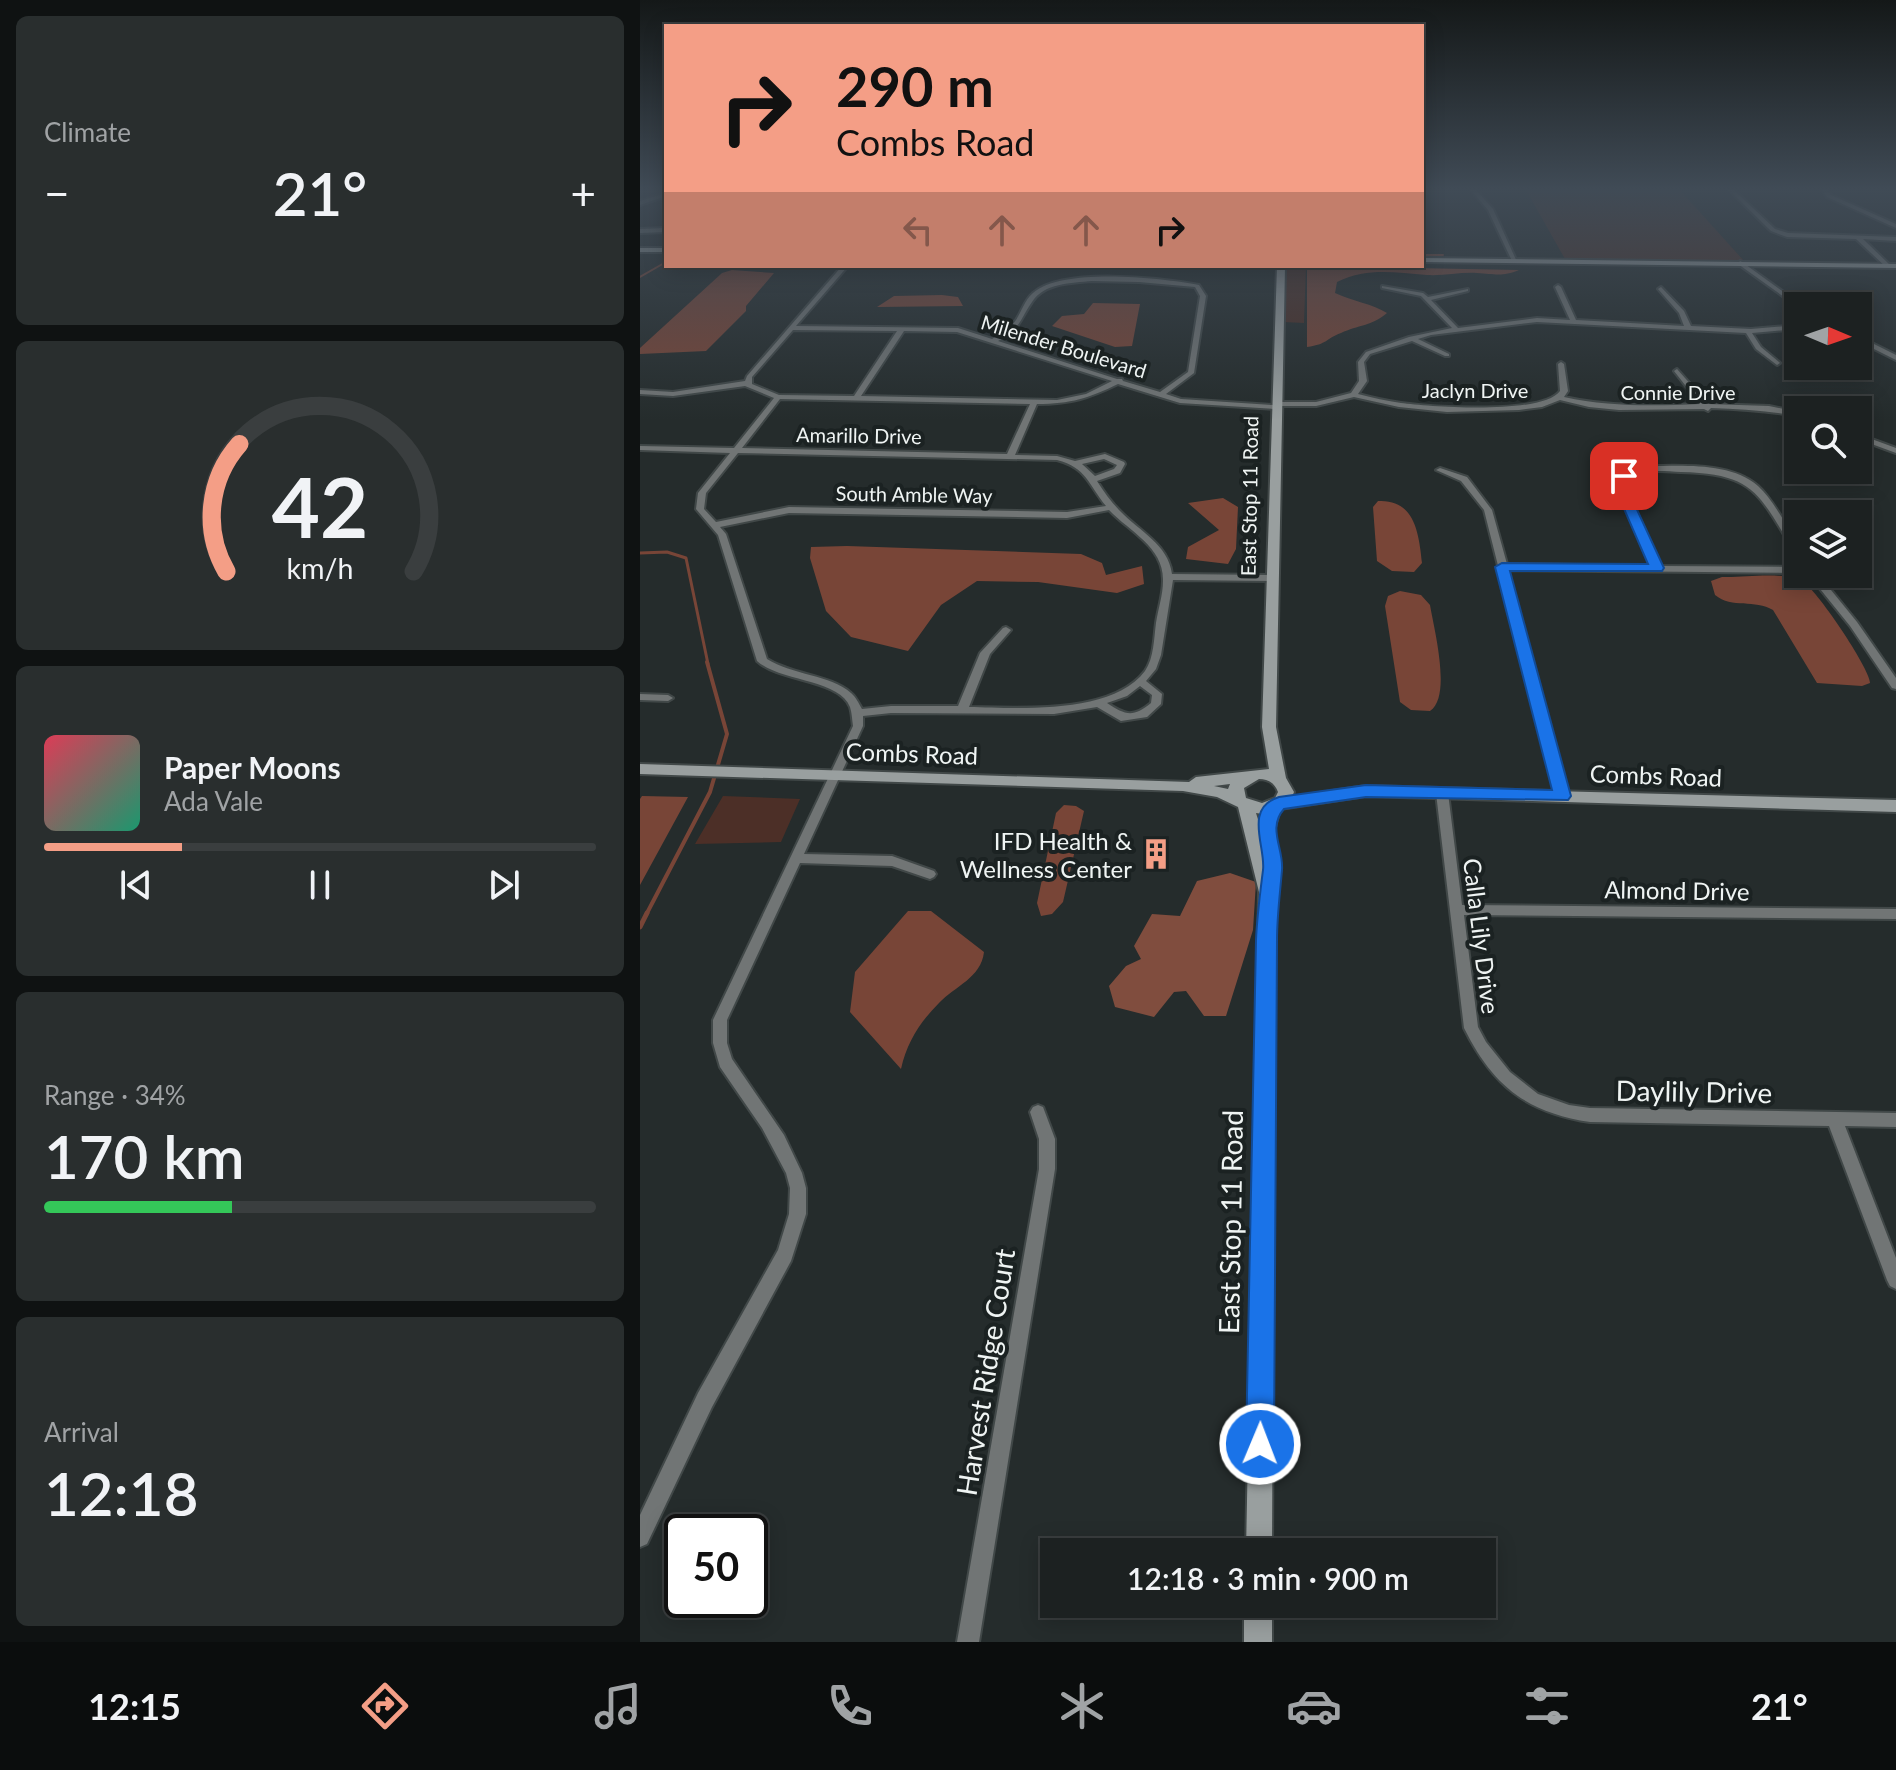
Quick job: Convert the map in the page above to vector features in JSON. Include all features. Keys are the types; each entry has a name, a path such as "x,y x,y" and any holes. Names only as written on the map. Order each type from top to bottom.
{"main road":[{"name":"East Stop 11 Road","path":"1281,268 1269,727 1281,781"},
{"name":"East Stop 11 Road","path":"1248,776 1262,753 1262,735 1269,727"},
{"name":"Combs Road","path":"640,769 1183,786 1248,776"},
{"path":"1267,774 1281,781 1286,795 1276,805 1259,809 1242,802 1236,787 1248,776 1267,774"},
{"name":"Combs Road","path":"1281,781 1312,789 1351,787 1366,791"},
{"name":"Combs Road","path":"1183,786 1242,802"},
{"name":"Combs Road","path":"1276,805 1366,791 1896,806"},
{"name":"East Stop 11 Road","path":"1242,802 1258,841 1261,879 1268,892"},
{"name":"East Stop 11 Road","path":"1259,1538 1268,892 1273,868 1266,831 1276,805"},
{"path":"1258,1618 1258,1642"}],"street":[{"path":"1745,267 1784,295"},
{"path":"1759,267 1762,279"},
{"path":"640,392 673,394 748,383 843,268"},
{"path":"994,340 1016,329 1035,293 1055,284 1077,281 1197,286 1203,296 1191,373 1163,393"},
{"path":"1384,287 1410,290 1428,299 1456,329"},
{"path":"1558,287 1573,320"},
{"path":"1661,289 1682,312 1688,327"},
{"path":"1428,299 1466,290"},
{"path":"1354,395 1363,381 1361,362 1365,355 1411,338 1456,329 1537,320 1748,331 1784,328"},
{"name":"Milender Boulevard","path":"793,328 958,330 1203,405 1316,404 1354,395"},
{"path":"856,398 902,329"},
{"path":"1748,331 1758,348 1777,363"},
{"path":"1411,338 1447,355"},
{"path":"1872,345 1895,357"},
{"name":"Jaclyn Drive","path":"1354,395 1384,405 1409,407 1531,407 1559,398 1565,388 1561,364"},
{"path":"1677,371 1708,409"},
{"path":"748,383 761,392 778,397 1035,401 1088,396 1120,380"},
{"path":"640,1537 705,1400 785,1255 794,1231 798,1191 795,1175 725,1062 719,1035 723,1009 856,732 859,713 856,703 844,692 780,672 762,661 722,534 701,512 699,498 778,397"},
{"name":"Connie Drive","path":"1559,398 1608,409 1763,408 1784,412"},
{"path":"1011,455 1035,401"},
{"path":"1872,442 1896,451"},
{"name":"Amarillo Drive","path":"640,448 1011,455 1050,457 1076,463 1105,456 1121,464 1115,472 1094,479"},
{"path":"859,713 897,706 1060,711 1100,704 1127,692 1140,681 1154,662 1169,577 1161,552 1112,507 1094,479 1076,463"},
{"path":"1657,568 1621,488 1621,479 1629,473 1648,469 1708,469 1742,477 1757,487 1784,529"},
{"path":"1440,470 1464,479 1487,506 1562,796"},
{"name":"South Amble Way","path":"716,525 794,510 1072,515 1112,507"},
{"path":"1502,567 1784,570"},
{"path":"1169,577 1273,578"},
{"path":"1824,588 1854,624 1896,686"},
{"path":"963,708 985,653 1006,630"},
{"path":"1100,704 1118,716 1143,715 1154,707 1158,698 1152,688 1140,681"},
{"path":"640,697 668,698"},
{"name":"Calla Lily Drive","path":"1442,793 1471,1028 1486,1059 1502,1076"},
{"path":"796,858 892,861 930,874"},
{"name":"Almond Drive","path":"1457,910 1896,914"},
{"name":"Daylily Drive","path":"1502,1076 1541,1103 1586,1115 1896,1120"},
{"name":"Harvest Ridge Court","path":"968,1642 1047,1169 1047,1139 1038,1112"},
{"path":"1834,1118 1896,1280"}],"shaded area":[{"path":"1287,268 1306,268 1304,323 1283,322"},
{"path":"1307,268 1519,270 1508,274 1382,272 1349,277 1337,282 1335,293 1387,313 1370,323 1307,347"},
{"path":"732,270 774,273 746,306 746,311 706,351 640,354 640,348 722,273"},
{"path":"894,296 958,297 963,306 877,307"},
{"path":"1093,303 1140,304 1132,346 1115,347 1052,326 1062,316 1084,314"},
{"path":"1223,498 1238,507 1236,549 1228,564 1186,559 1188,547 1219,530 1188,503"},
{"path":"1378,501 1400,506 1413,520 1422,563 1414,572 1392,571 1377,561 1373,507"},
{"path":"811,547 1081,554 1102,563 1106,575 1142,566 1144,584 1117,593 1038,582 977,581 941,605 908,651 851,637 826,611 810,558"},
{"path":"1773,576 1784,577 1784,588 1810,588 1862,662 1870,683 1862,686 1817,683 1773,610 1722,599 1715,595 1711,581 1722,577"},
{"path":"1400,591 1421,595 1430,605 1441,678 1440,692 1430,711 1411,710 1400,702 1385,606 1388,596"},
{"path":"642,796 688,797 640,885 640,799"},
{"path":"723,796 800,799 781,842 695,844"},
{"path":"1064,805 1076,806 1084,811 1063,902 1052,914 1041,916 1037,903 1056,813"},
{"path":"1230,873 1256,882 1253,930 1226,1016 1204,1016 1186,991 1174,992 1154,1017 1115,1007 1109,986 1126,966 1141,959 1134,946 1152,914 1180,916 1197,881"},
{"path":"908,911 931,911 984,952 973,975 939,1003 920,1025 901,1069 850,1012 855,972"}],"waterway":[{"path":"640,277 658,267"},
{"path":"640,553 667,552 686,558 708,664"},
{"path":"646,915 710,792 727,734 707,662"},
{"path":"640,927 646,915"}],"place":[{"name":"IFD Health & Wellness Center","path":"1156,854"}],"route":[{"path":"1260,1444 1266,940 1268,892 1273,882 1267,821 1273,807 1279,804 1366,791 1562,796 1502,567 1657,568 1621,488 1620,481 1624,476"}]}
